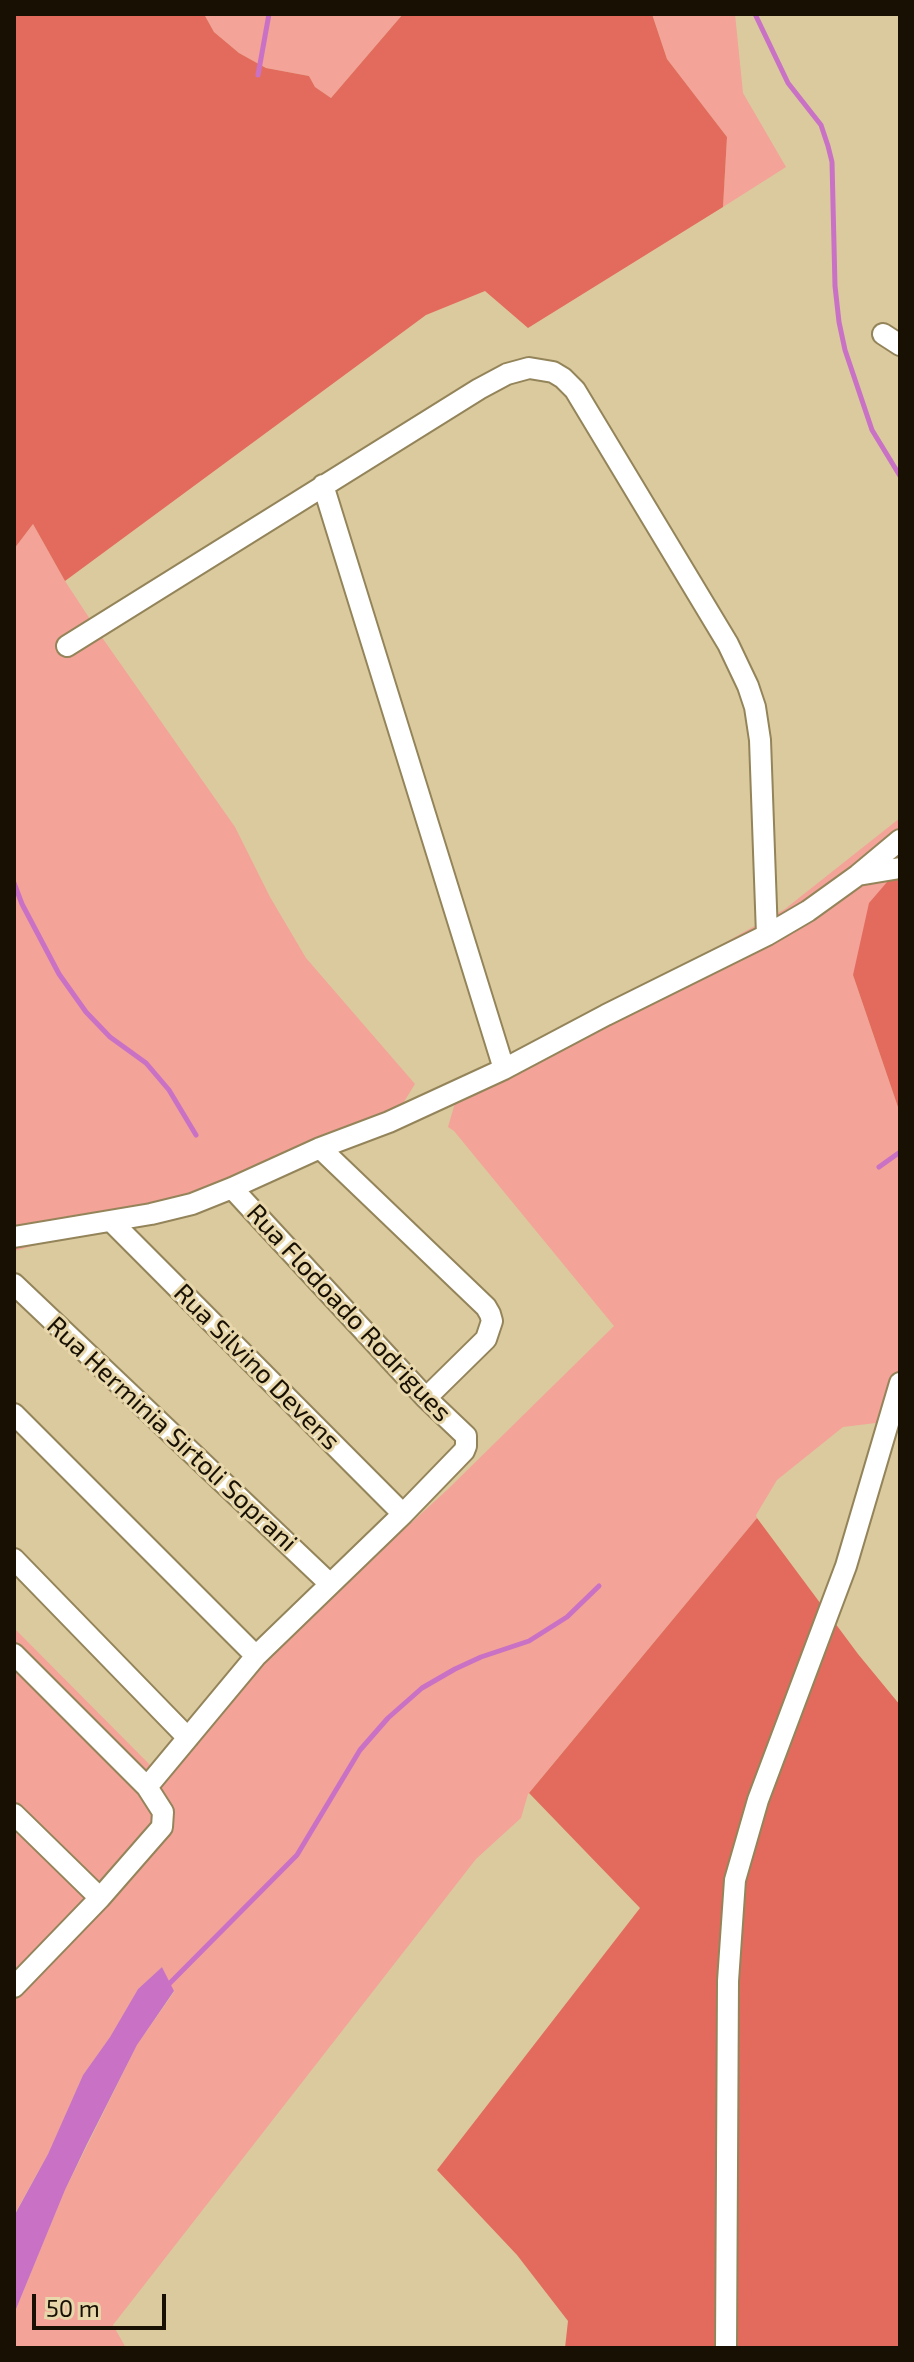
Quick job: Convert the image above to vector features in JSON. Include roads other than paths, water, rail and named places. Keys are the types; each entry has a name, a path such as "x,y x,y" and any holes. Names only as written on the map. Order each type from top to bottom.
{"street":[{"path":"67,646 479,389 507,374 529,368 543,369 563,378 575,390 728,644 755,707 760,740 767,935"},
{"path":"323,485 504,1069"},
{"path":"14,1237 192,1204 320,1148 389,1122 504,1069 767,935 808,911 900,840"},
{"path":"858,875 900,868"},
{"path":"320,1148 490,1314 492,1321 486,1339 426,1398"},
{"name":"Rua Flodoado Rodrigues","path":"232,1188 426,1398 466,1436 464,1451 403,1514"},
{"name":"Rua Silvino Devens","path":"111,1221 403,1514"},
{"name":"Rua Herminia Sirtoli Soprani","path":"14,1284 330,1584"},
{"path":"726,2348 728,1981 735,1880 758,1800 846,1566 900,1383"},
{"path":"14,1414 256,1656"},
{"path":"147,1787 256,1656 403,1514"},
{"path":"14,1559 188,1738"},
{"path":"14,1654 147,1787 163,1812 162,1827 100,1898 14,1987"},
{"path":"14,1814 100,1898"}],"waterway":[{"path":"258,75 269,14"},
{"path":"755,14 788,83 821,125 828,146 832,162 835,286 845,350 872,430 900,476"},
{"path":"14,883 59,974 86,1012 110,1037 146,1063 169,1090 196,1135"},
{"path":"879,1167 900,1152"},
{"path":"166,1987 297,1855 360,1750 388,1718 422,1688 455,1669 529,1641 567,1617 599,1586"}]}
